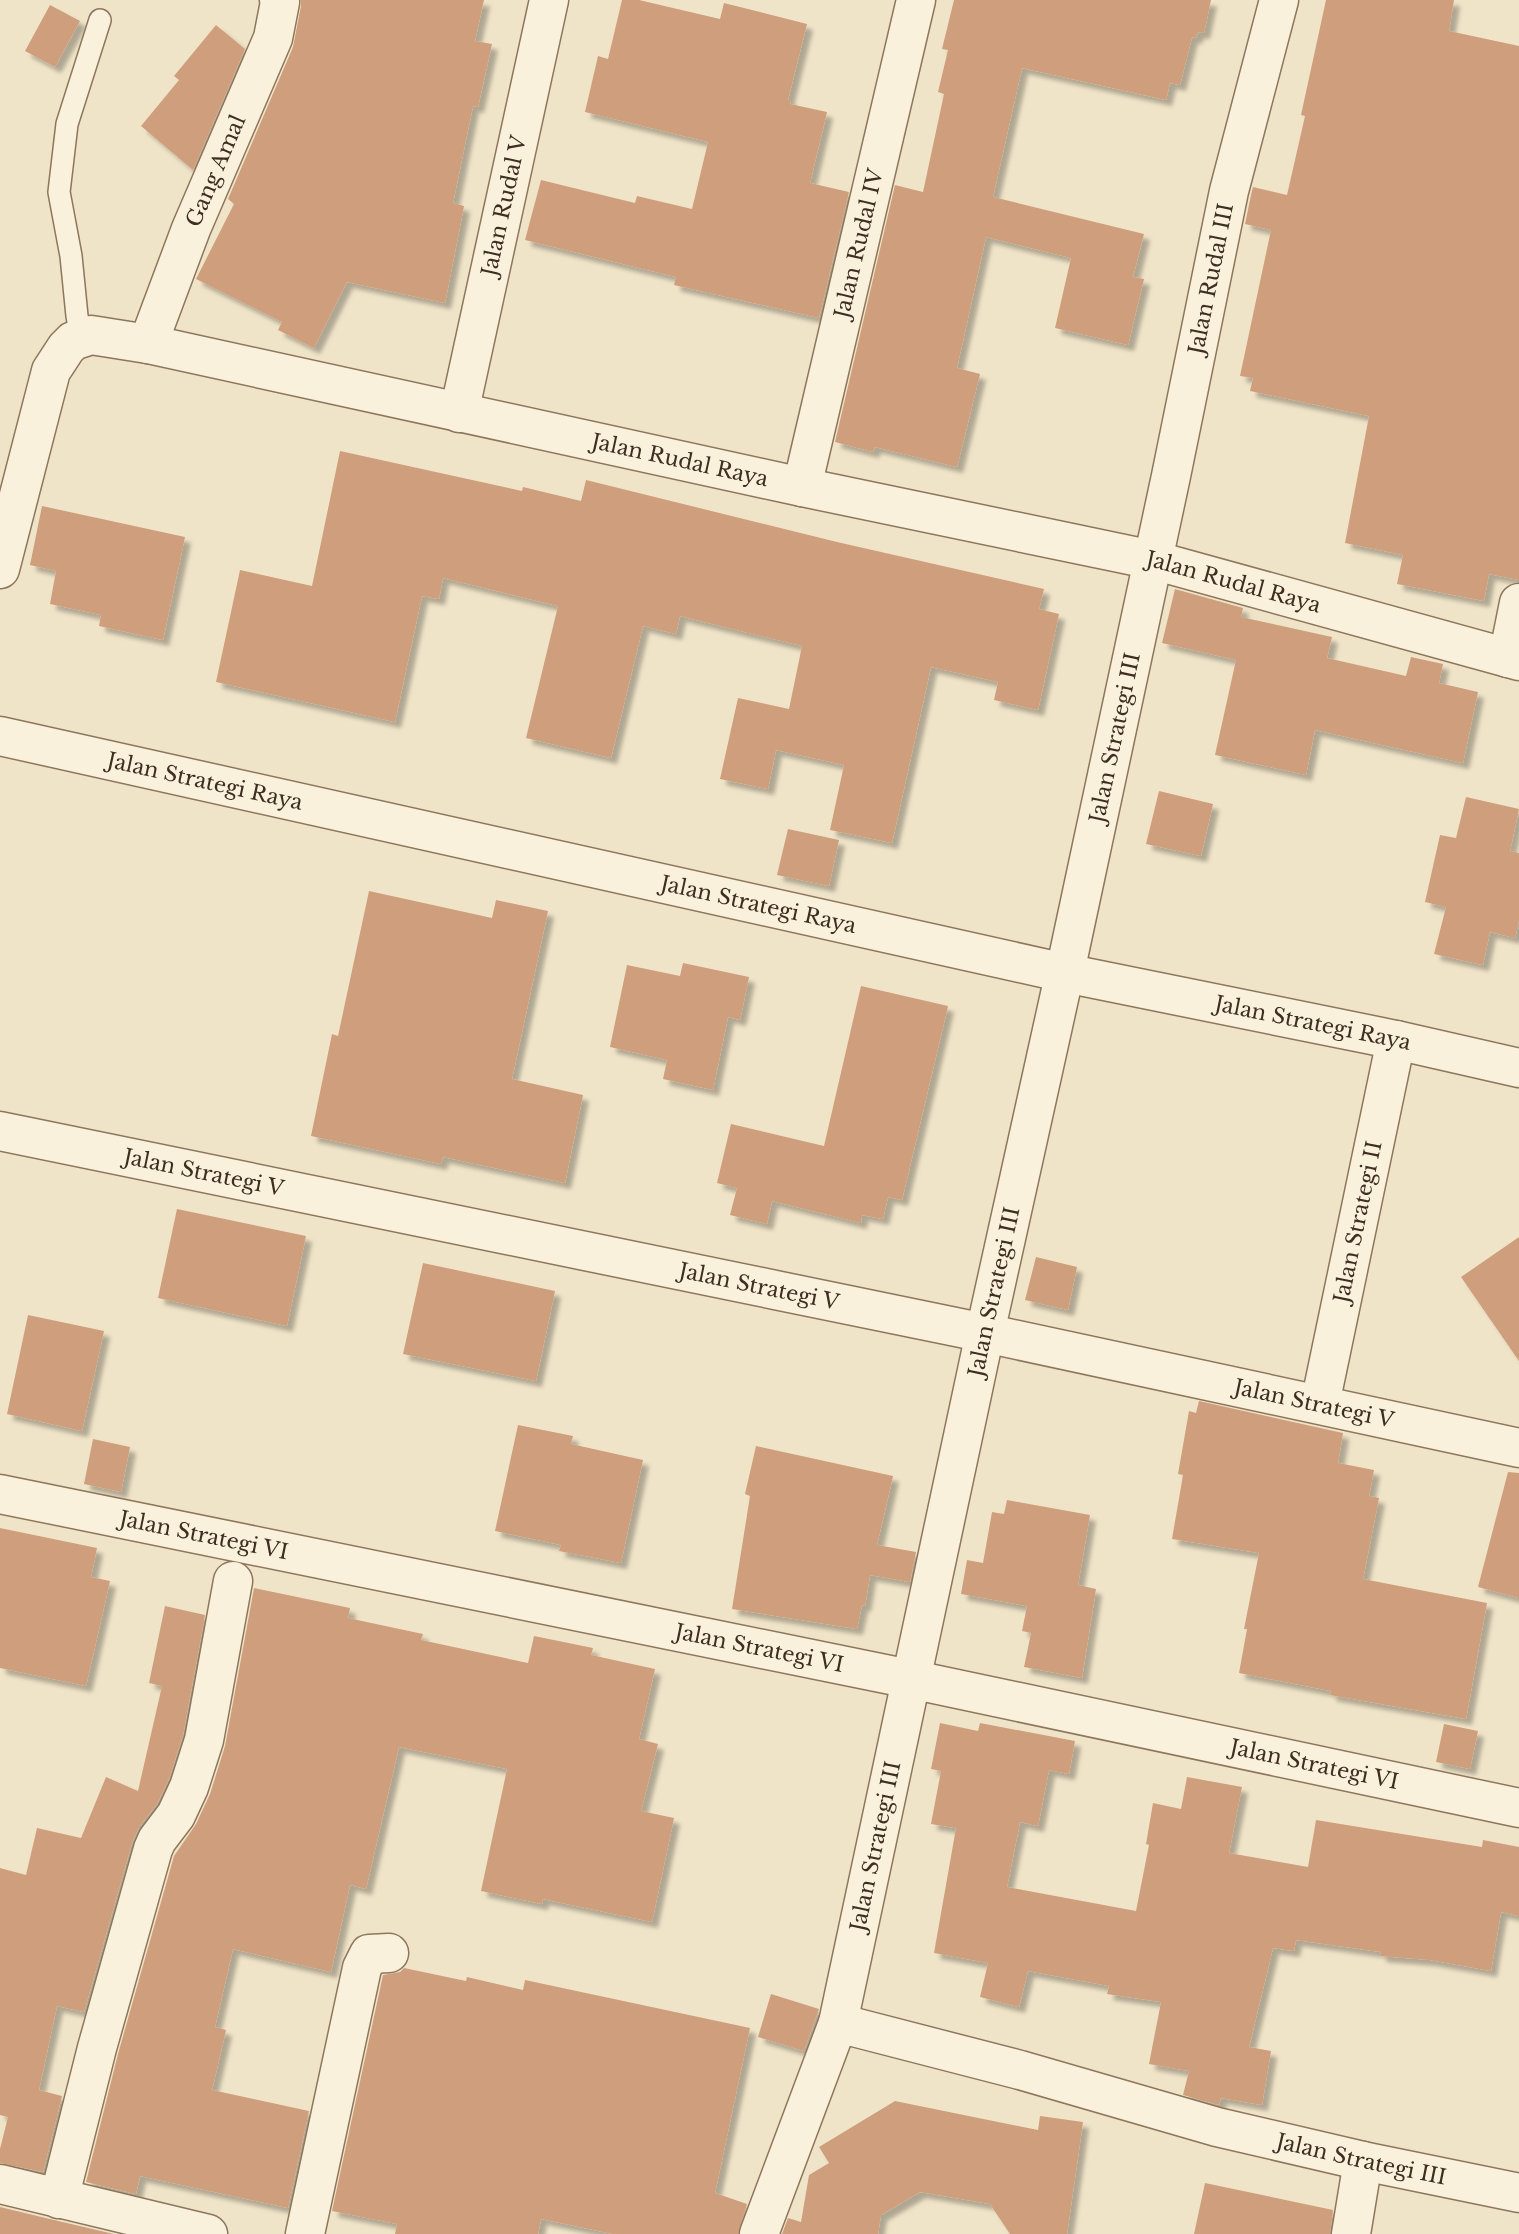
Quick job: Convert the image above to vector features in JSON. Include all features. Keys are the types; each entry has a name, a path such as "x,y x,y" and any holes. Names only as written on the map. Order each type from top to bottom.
{"street":[{"name":"Gang Amal","path":"148,344 191,229 273,38 279,0"},
{"name":"Jalan Rudal V","path":"459,413 549,0"},
{"name":"Jalan Rudal IV","path":"802,487 916,0"},
{"name":"Jalan Rudal III","path":"1153,560 1229,191 1279,0"},
{"name":"Jalan Rudal Raya","path":"81,337 100,336 148,344 802,487 1153,560 1513,659"},
{"path":"0,569 51,371 66,348 81,337"},
{"name":"Jalan Strategi III","path":"759,2234 838,2023 1153,560"},
{"path":"1513,659 1519,603"},
{"name":"Jalan Strategi Raya","path":"0,736 1067,965 1394,1046 1519,1068"},
{"name":"Jalan Strategi II","path":"1320,1404 1394,1046"},
{"name":"Jalan Strategi V","path":"0,1131 985,1333 1519,1448"},
{"name":"Jalan Strategi VI","path":"0,1494 910,1679 1519,1808"},
{"path":"59,2199 97,2048 153,1849 176,1815 189,1787 204,1740 233,1581"},
{"path":"305,2234 362,1968 369,1954 389,1953"},
{"name":"Jalan Strategi III","path":"838,2023 1020,2070 1217,2127 1519,2193"},
{"path":"1351,2234 1363,2161"},
{"path":"0,2184 208,2234"}],"lane":[{"path":"81,337 60,192 67,124 100,20"}],"building":[{"path":"301,0 484,0 475,41 492,44 478,107 473,106 453,203 464,206 445,303 347,282 314,348 278,330 282,322 196,279 234,204 228,199 293,47"},
{"path":"622,0 639,0 720,19 724,3 807,24 788,100 791,100 790,104 827,112 810,183 849,192 819,318 674,285 676,277 525,240 541,180 635,203 637,196 692,209 708,142 585,112 598,56 608,59"},
{"path":"954,0 1211,0 1204,33 1198,32 1196,38 1192,37 1180,85 1170,83 1166,100 1022,68 993,197 1144,234 1133,277 1144,279 1128,345 1055,328 1071,258 986,237 957,368 980,374 957,467 875,447 873,452 835,442 895,185 923,192 944,94 938,92 948,50 942,49"},
{"path":"1326,0 1454,0 1449,31 1519,46 1519,580 1489,574 1484,601 1397,584 1403,555 1345,543 1369,416 1250,391 1253,378 1240,376 1271,230 1245,224 1251,195 1253,187 1287,195 1305,116 1301,115"},
{"path":"50,5 80,21 55,67 25,51"},
{"path":"216,25 245,49 193,170 141,126 179,80 174,76"},
{"path":"340,451 522,491 523,487 581,501 586,480 837,542 1044,589 1039,609 1059,614 1038,710 994,700 998,682 931,667 892,843 830,830 844,765 776,750 768,789 720,779 738,698 789,709 802,646 680,616 676,634 643,626 611,758 526,738 558,606 443,578 439,599 422,596 395,722 216,682 240,570 312,586"},
{"path":"42,506 185,537 163,640 99,626 101,615 50,604 56,571 30,565"},
{"path":"1175,589 1243,608 1241,617 1332,637 1327,658 1406,676 1411,657 1443,664 1439,683 1478,692 1463,763 1315,730 1306,775 1215,755 1236,660 1162,643"},
{"path":"1159,791 1213,804 1201,856 1146,844"},
{"path":"1466,797 1519,809 1510,851 1519,853 1519,920 1515,938 1490,932 1483,965 1434,954 1446,907 1425,902 1440,835 1456,838"},
{"path":"788,829 839,840 829,886 777,875"},
{"path":"369,891 492,918 496,900 548,911 512,1079 583,1095 565,1183 443,1157 441,1164 311,1136 332,1034 338,1036"},
{"path":"683,963 749,977 740,1020 728,1017 713,1090 663,1079 667,1060 610,1047 627,965 680,976"},
{"path":"861,986 948,1006 902,1200 888,1197 883,1219 862,1215 861,1223 772,1201 767,1224 730,1215 737,1188 717,1183 731,1124 824,1146"},
{"path":"177,1209 306,1236 287,1326 158,1298"},
{"path":"1519,1237 1519,1361 1461,1277"},
{"path":"1036,1257 1077,1267 1068,1310 1025,1300"},
{"path":"423,1263 555,1291 536,1381 403,1354"},
{"path":"28,1315 104,1331 82,1431 7,1414"},
{"path":"1199,1401 1343,1433 1338,1463 1374,1470 1369,1496 1379,1498 1363,1579 1487,1603 1466,1719 1330,1695 1331,1691 1239,1673 1247,1629 1244,1629 1259,1553 1172,1539 1183,1475 1178,1474 1189,1411 1196,1413"},
{"path":"518,1425 573,1436 571,1444 643,1460 621,1563 559,1551 561,1545 495,1531"},
{"path":"93,1439 130,1447 121,1492 84,1484"},
{"path":"756,1446 893,1476 877,1545 916,1552 910,1582 870,1575 865,1606 862,1605 857,1629 732,1609 750,1496 745,1494"},
{"path":"1508,1472 1519,1473 1519,1598 1478,1587"},
{"path":"1007,1500 1090,1515 1078,1585 1096,1589 1082,1678 1024,1667 1031,1633 1022,1631 1027,1606 961,1594 967,1560 983,1563 992,1512 1004,1514"},
{"path":"0,1528 97,1548 91,1577 110,1581 86,1686 0,1668"},
{"path":"254,1588 350,1608 348,1618 423,1634 421,1640 528,1663 534,1636 593,1648 591,1655 655,1669 639,1739 658,1744 641,1811 674,1818 652,1922 543,1899 542,1904 481,1891 507,1769 399,1747 366,1889 350,1885 331,1972 233,1949 215,2027 226,2030 212,2090 309,2111 288,2208 140,2176 136,2194 86,2182 118,2054 174,1856 196,1824 210,1794 225,1746"},
{"path":"165,1606 205,1615 183,1735 169,1779 157,1804 139,1827 132,1843 84,2012 57,2006 39,2090 62,2096 43,2172 0,2163 0,2149 8,2117 0,2115 0,1868 26,1875 37,1828 81,1838 106,1777 138,1791 162,1686 149,1683"},
{"path":"940,1723 978,1731 980,1723 1075,1741 1069,1774 1049,1770 1038,1826 1020,1822 1007,1887 1136,1911 1149,1845 1146,1844 1153,1803 1181,1809 1187,1777 1242,1787 1229,1853 1308,1867 1316,1820 1482,1847 1483,1840 1519,1847 1519,1916 1501,1912 1491,1971 1430,1960 1380,1956 1381,1952 1296,1940 1294,1951 1273,1948 1249,2047 1271,2051 1262,2105 1221,2098 1219,2105 1183,2095 1189,2071 1149,2064 1161,2002 1107,1994 1109,1986 1028,1971 1019,2007 980,1997 988,1963 934,1953 956,1828 931,1824 941,1771 931,1769"},
{"path":"1444,1724 1478,1731 1470,1769 1436,1762"},
{"path":"404,1968 466,1981 467,1977 523,1990 525,1980 750,2028 715,2193 747,2204 738,2234 613,2234 541,2219 538,2234 395,2234 397,2224 332,2211 383,1975 400,1972"},
{"path":"771,1994 819,2009 804,2051 758,2037"},
{"path":"895,2101 1038,2130 1040,2116 1083,2122 1067,2234 1010,2234 990,2204 920,2192 881,2215 878,2234 782,2234 788,2218 801,2222 809,2175 829,2163 819,2147"},
{"path":"1205,2183 1333,2210 1330,2234 1194,2234"},
{"path":"0,2207 54,2220 114,2234 0,2234"}]}
